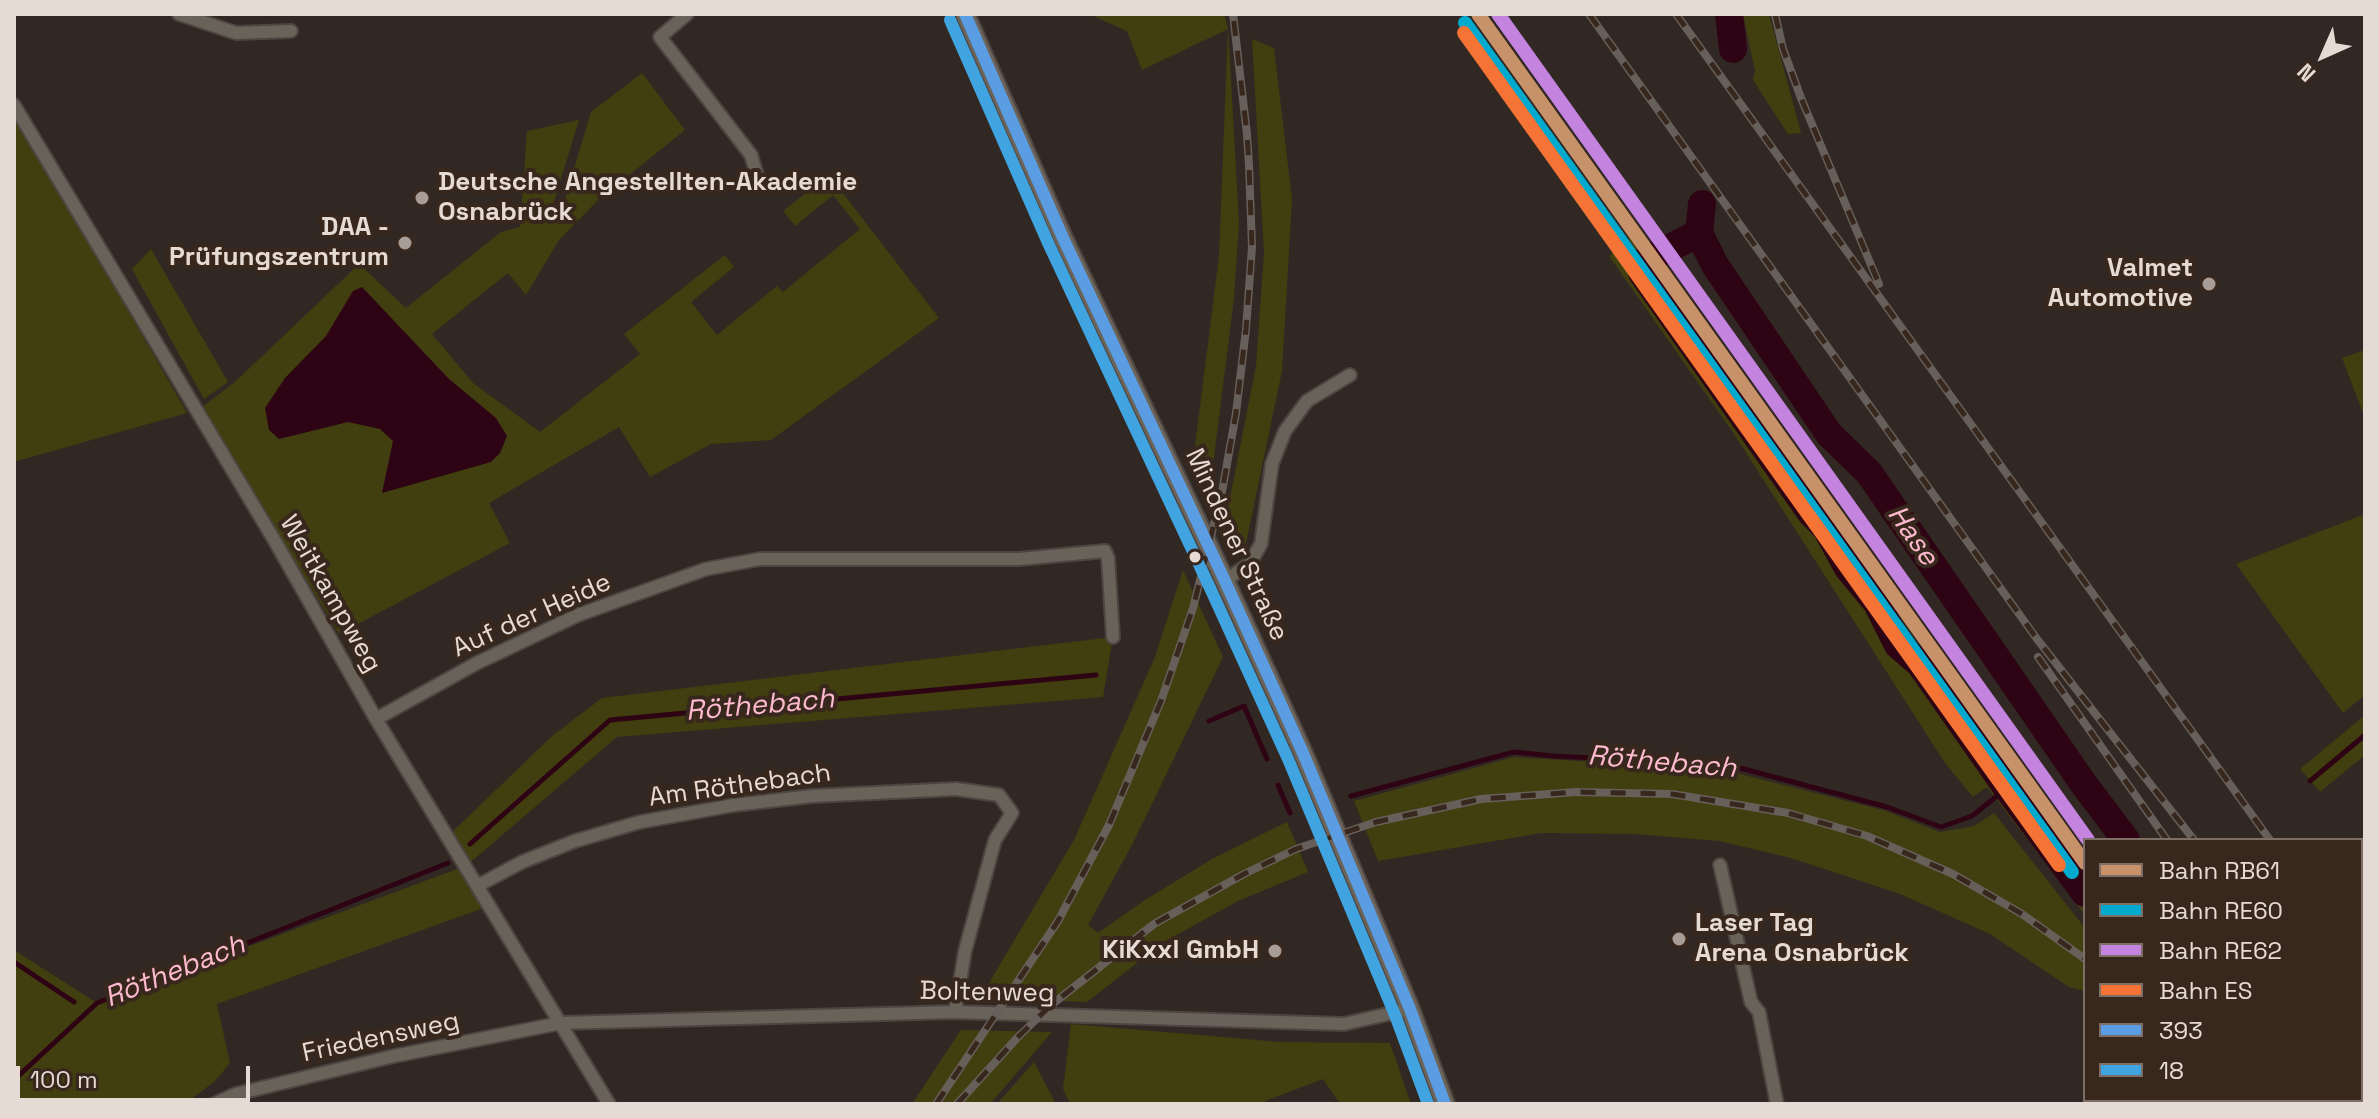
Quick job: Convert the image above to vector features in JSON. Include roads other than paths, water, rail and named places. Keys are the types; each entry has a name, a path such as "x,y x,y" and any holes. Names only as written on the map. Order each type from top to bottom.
{"main road":[{"name":"Mindener Straße","path":"965,14 1063,238 1303,753 1410,1009 1445,1104"}],"street":[{"path":"179,14 236,33 291,31"},
{"path":"687,14 660,37 751,155 759,182"},
{"name":"Weitkampweg","path":"14,105 276,543 376,719 609,1104"},
{"path":"1225,581 1250,563 1261,544 1272,464 1285,431 1307,401 1350,375"},
{"name":"Auf der Heide","path":"376,719 477,663 578,615 706,569 760,559 1019,559 1105,551 1113,637"},
{"name":"Am Röthebach","path":"477,886 522,862 575,841 640,822 734,805 812,796 956,789 999,795 1012,813 995,840 965,951 955,1012"},
{"path":"1720,865 1751,1002 1759,1012 1777,1104"},
{"name":"Boltenweg","path":"561,1023 955,1012 1344,1024 1410,1009"},
{"name":"Friedensweg","path":"214,1104 236,1094 394,1056 561,1023"}],"waterway":[{"name":"Hase","path":"1729,14 1733,49"},
{"name":"Hase","path":"1702,204 1699,233 1715,265 1829,434 1869,473 2083,783 2124,838"},
{"name":"Hase","path":"1699,233 1646,260 1642,273 1811,513 1826,528 1848,568 1877,603 1898,645 1920,664 2083,890"},
{"name":"Röthebach","path":"470,844 610,720 1096,675"},
{"name":"Röthebach","path":"1209,721 1244,706 1267,759"},
{"path":"2310,781 2365,735"},
{"name":"Röthebach","path":"1351,796 1514,752 1725,764 1887,807 1941,827 1972,816 2007,788"},
{"name":"Röthebach","path":"1278,785 1290,813"},
{"name":"Röthebach","path":"14,1080 97,1003 448,863"},
{"path":"14,962 74,1002"}],"railway":[{"path":"936,1104 1058,921 1109,825 1161,701 1193,608 1222,492 1236,413 1252,247 1247,134 1233,14"},
{"path":"1589,14 2037,639 2192,838"},
{"path":"1676,14 2269,838"},
{"path":"1775,14 1783,49 1801,98 1879,284"},
{"path":"2038,657 2166,838"},
{"path":"957,1104 1050,1006 1154,924 1296,849 1376,822 1481,799 1576,792 1672,794 1788,813 1867,836 1953,874 2022,914 2083,958"},
{"path":"2363,1090 2365,1094"}],"rail line":[{"name":"RB61","path":"1478,14 2083,860"},
{"name":"RE62","path":"1498,14 2087,838"},
{"name":"RE60","path":"1465,23 2072,872"},
{"name":"ES","path":"1464,33 2059,865"}],"place":[{"name":"Deutsche Angestellten-Akademie Osnabrück","path":"422,198"},
{"name":"DAA - Prüfungszentrum","path":"405,243"},
{"name":"Valmet Automotive","path":"2209,284"},
{"name":"Laser Tag Arena Osnabrück","path":"1679,939"},
{"name":"KiKxxl GmbH","path":"1275,951"}]}
